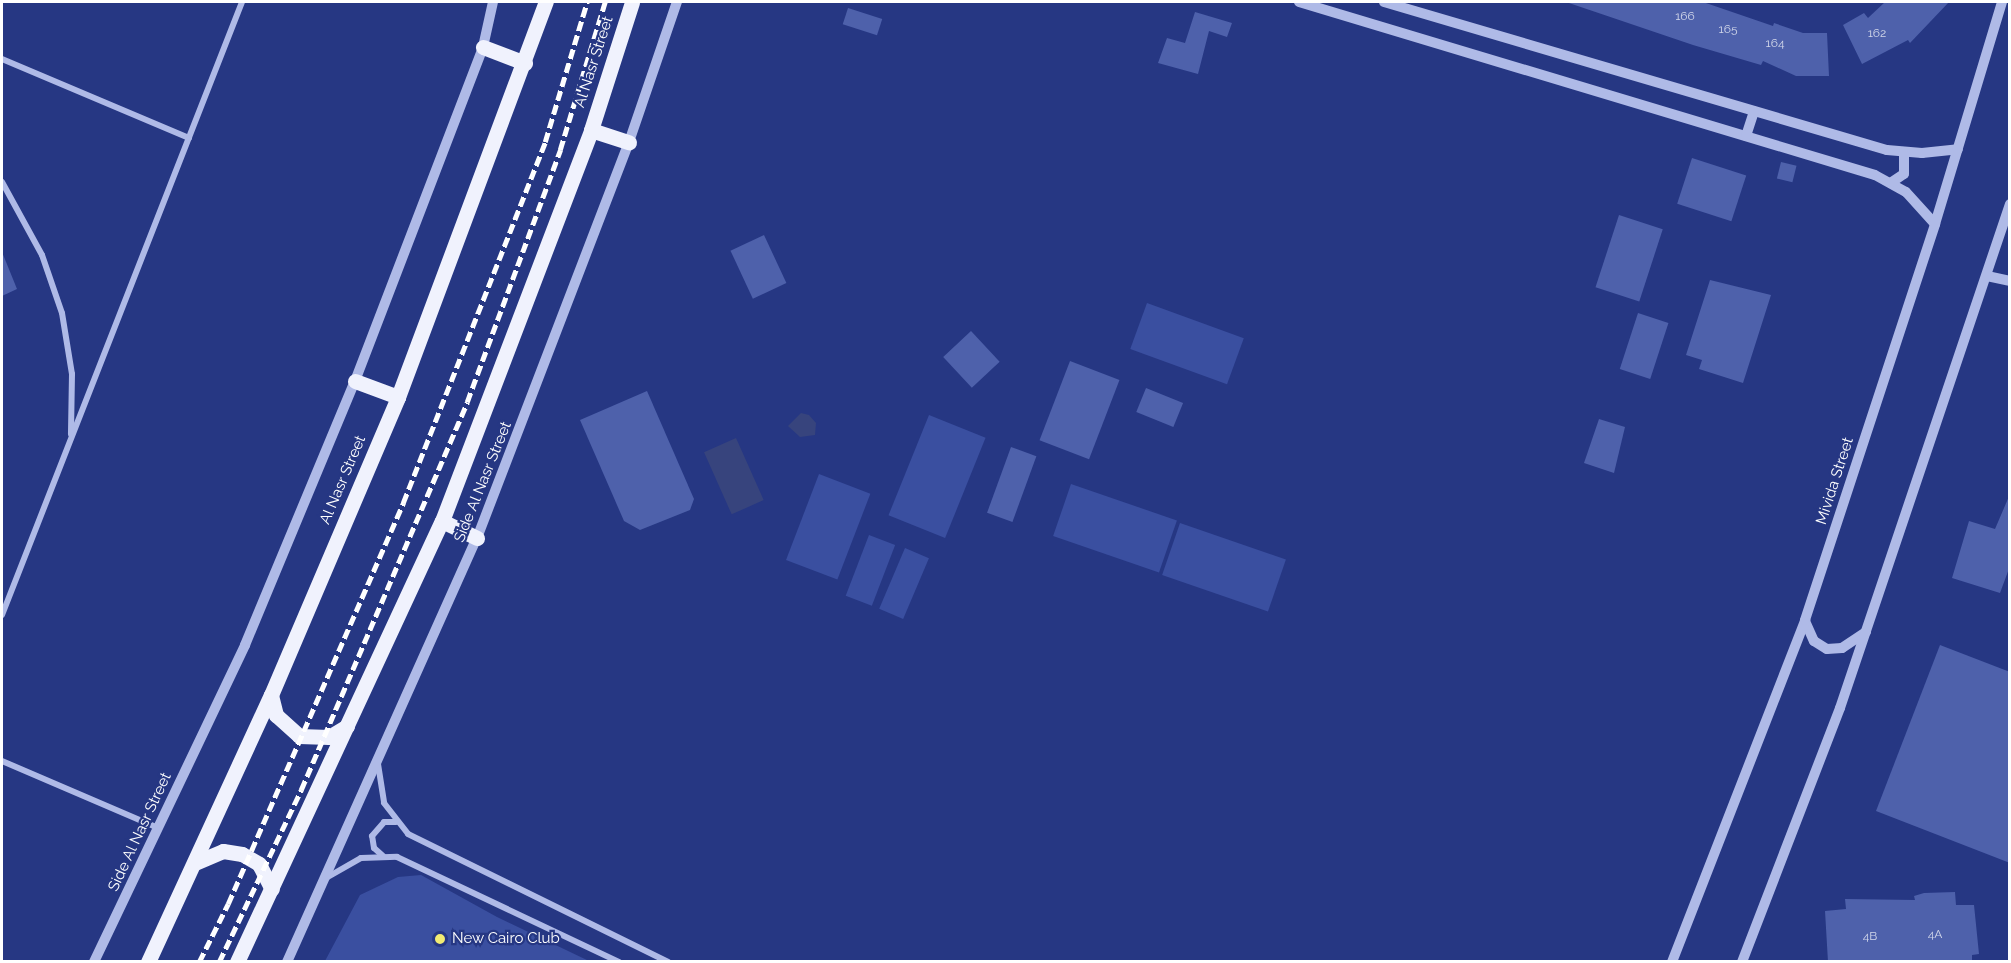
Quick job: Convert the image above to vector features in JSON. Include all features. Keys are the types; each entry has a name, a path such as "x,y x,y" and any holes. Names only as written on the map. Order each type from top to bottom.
{"main road":[{"name":"Al Nasr Street","path":"148,962 197,862 271,695 398,397 546,2"},
{"name":"Al Nasr Street","path":"237,962 442,521 591,130 632,2"},
{"path":"483,47 525,63"},
{"path":"591,130 629,142"},
{"path":"355,381 398,397"},
{"path":"442,521 477,538"},
{"path":"271,695 276,715 299,736 329,737 347,726"},
{"path":"197,862 223,851 242,854 259,864 272,889"}],"street":[{"path":"2,615 242,2"},
{"name":"Side Al Nasr Street","path":"287,962 477,538 629,142 677,2"},
{"path":"1299,2 1892,182 1919,204 1935,224"},
{"path":"1384,2 1904,153 1958,148"},
{"name":"Mivida Street","path":"1672,962 1805,620 1935,224 2001,2"},
{"name":"Side Al Nasr Street","path":"94,962 245,645 355,381 483,47 493,3"},
{"path":"2,59 189,138"},
{"path":"1746,136 1754,111"},
{"path":"1892,182 1904,174 1904,153"},
{"path":"2,182 42,255 62,313 72,374 71,440"},
{"path":"1742,962 1866,632 2010,204"},
{"path":"1987,276 2010,281"},
{"path":"1805,620 1809,635 1827,649 1842,648 1866,632"},
{"path":"378,760 384,803 396,822 408,834 668,962"},
{"path":"2,761 158,829"},
{"path":"396,822 384,822 372,836 374,848 383,856 422,867 619,962"},
{"path":"324,881 351,862 383,856"}],"shaded area":[{"path":"1147,303 1244,338 1227,384 1130,349"},
{"path":"801,413 809,415 816,423 815,435 800,437 788,426"},
{"path":"929,415 986,438 945,538 889,515"},
{"path":"736,438 764,500 732,514 704,452"},
{"path":"819,474 870,494 837,580 786,560"},
{"path":"1071,484 1177,520 1159,572 1053,536"},
{"path":"1180,523 1286,559 1268,611 1162,575"},
{"path":"869,535 895,545 872,606 846,596"},
{"path":"905,548 929,558 903,619 879,609"},
{"name":"New Cairo Club","path":"421,875 497,917 589,961 325,961 360,895 398,877"}],"building":[{"path":"1566,2 1703,2 1773,26 1774,23 1803,33 1827,33 1829,76 1796,76 1763,61 1761,65 1693,45"},
{"path":"1885,2 1949,2 1910,43 1908,40 1862,64 1843,25 1864,13 1868,18"},
{"path":"848,8 882,19 877,35 843,24"},
{"path":"1195,12 1232,23 1227,37 1209,31 1198,74 1158,63 1167,38 1185,43"},
{"path":"1692,158 1746,176 1731,221 1677,204"},
{"path":"1781,162 1797,166 1792,182 1777,178"},
{"path":"1619,215 1663,229 1639,301 1596,287"},
{"path":"764,235 786,283 753,299 730,251"},
{"path":"2,252 17,289 2,296"},
{"path":"1710,280 1771,295 1743,383 1699,369 1702,360 1686,355"},
{"path":"1638,313 1668,323 1650,379 1620,369"},
{"path":"971,331 1000,362 972,388 943,357"},
{"path":"1070,361 1119,380 1089,459 1040,440"},
{"path":"1146,388 1183,403 1173,427 1136,412"},
{"path":"647,391 694,499 690,510 640,530 624,521 580,420"},
{"path":"1599,419 1625,427 1614,473 1584,463"},
{"path":"1011,447 1036,456 1012,522 987,513"},
{"path":"2010,494 2010,566 2000,593 1952,578 1969,521 1995,529"},
{"path":"1940,645 2010,672 2010,863 1876,811"},
{"path":"1955,892 1956,905 1974,905 1979,954 1972,955 1972,962 1828,962 1825,911 1846,909 1845,899 1915,900 1914,896 1924,893"}],"railway":[{"path":"199,962 228,904 403,503 545,142 587,2"},
{"path":"219,962 301,790 467,402 560,150 605,2"}],"place":[{"name":"New Cairo Club","path":"440,939"}]}
